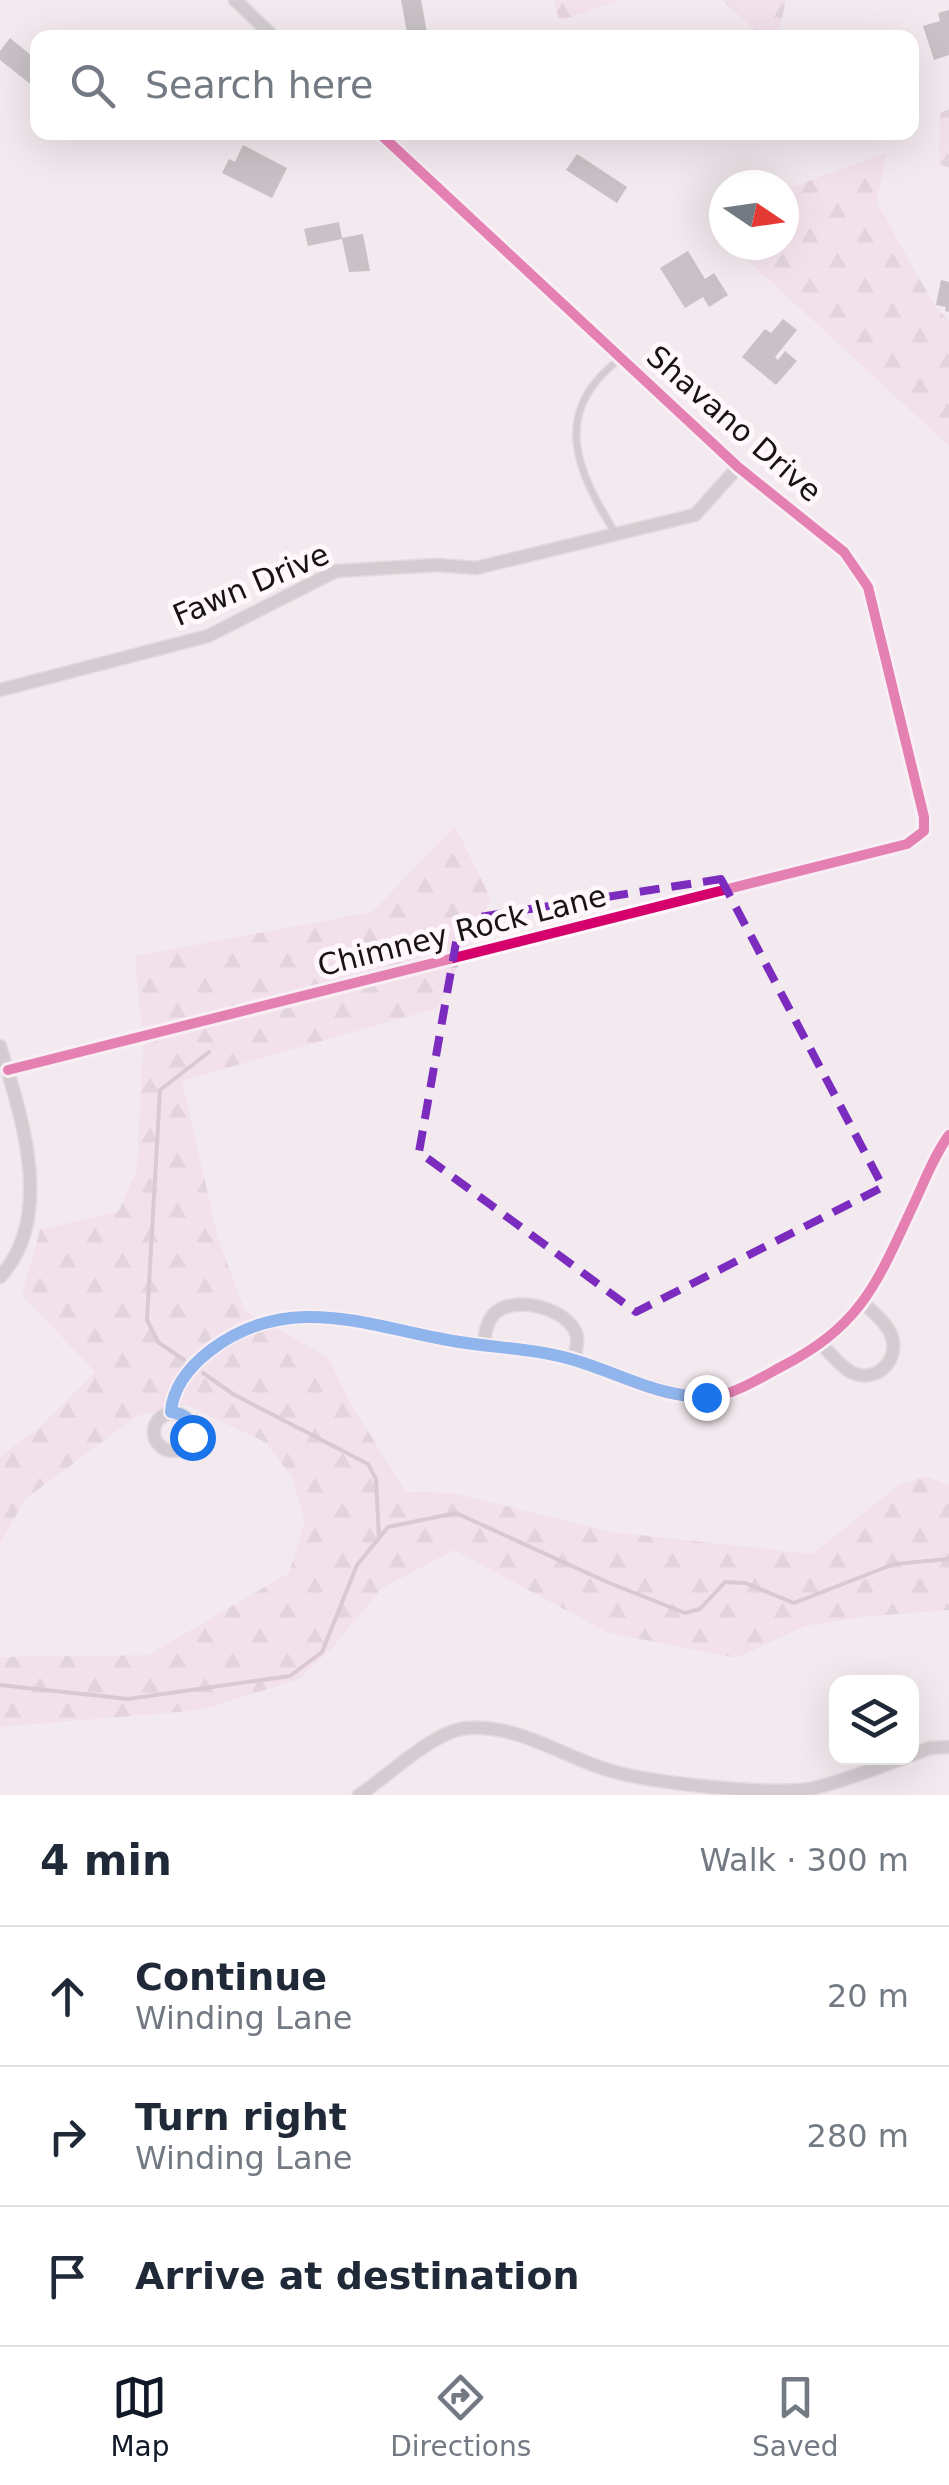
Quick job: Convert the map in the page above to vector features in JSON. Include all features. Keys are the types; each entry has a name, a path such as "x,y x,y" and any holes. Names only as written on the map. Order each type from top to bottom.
{"street":[{"path":"235,0 267,30"},
{"name":"Shavano Drive","path":"387,140 738,467 844,552 868,587 924,816 924,830"},
{"name":"Fawn Drive","path":"0,690 208,636 336,570 436,565 476,568 695,515 738,467"},
{"name":"Chimney Rock Lane","path":"8,1070 907,844 924,830"},
{"path":"0,1046 27,1155 30,1186 22,1247 5,1272"},
{"path":"171,1412 178,1384 202,1357 228,1337 262,1322 301,1316 341,1317 574,1360 683,1397 732,1392 821,1344 864,1304 949,1135"},
{"path":"484,1345 487,1326 496,1312 515,1304 536,1307 558,1314 570,1323 578,1338 574,1360"},
{"path":"821,1344 849,1371 865,1376 879,1374 890,1360 894,1344 890,1331 864,1304"},
{"path":"359,1795 440,1737 466,1728 527,1737 600,1768 636,1777 732,1789 806,1790 885,1765"},
{"path":"919,1751 949,1746"}],"lane":[{"path":"616,534 591,494 576,448 582,401 592,384 621,358"}],"highlighted area":[{"path":"721,879 883,1187 636,1312 419,1152 460,920"}],"green space":[{"path":"553,0 620,0 560,21"},
{"path":"722,0 786,0 780,30 754,30"},
{"path":"949,109 949,168 939,164 940,113"},
{"path":"886,153 877,203 936,308 949,320 949,446 747,260 799,260 799,185"},
{"path":"455,826 491,899 437,1008 182,1081 218,1238 245,1311 328,1357 349,1401 406,1492 453,1493 612,1532 812,1554 897,1486 925,1476 949,1485 949,1610 805,1626 736,1658 609,1633 454,1550 382,1588 331,1649 299,1679 201,1710 0,1727 0,1657 148,1655 289,1573 305,1522 292,1477 265,1442 186,1405 137,1416 24,1500 0,1544 0,1457 41,1426 95,1372 22,1295 40,1230 119,1211 137,1169 143,1045 135,956 372,912"}],"building":[{"path":"401,0 421,0 427,30 407,30"},
{"path":"949,10 949,55 934,60 923,26 940,21 938,13"},
{"path":"10,38 30,54 30,84 0,60 0,51"},
{"path":"243,145 287,168 272,198 222,173 229,159 235,162"},
{"path":"577,154 627,187 617,203 566,170"},
{"path":"339,222 342,238 363,234 370,271 349,272 342,239 308,246 304,229"},
{"path":"688,251 705,279 714,273 728,295 709,307 703,297 685,308 660,268"},
{"path":"941,280 949,282 949,312 936,305"},
{"path":"783,319 797,330 775,357 778,360 785,351 797,361 776,385 742,357 765,329 771,333"}],"waterway":[{"path":"184,1360 158,1342 147,1320 160,1090 209,1052"},
{"path":"203,1373 233,1394 368,1464 376,1479 379,1538"},
{"path":"0,1685 128,1699 290,1676 322,1652 357,1565 388,1527 456,1513 685,1613 700,1609 725,1582 745,1583 794,1603 894,1564 949,1559"}],"cycle path":[{"path":"8,1070 907,844 924,831 924,817 868,587 844,552 738,467 387,140"},
{"path":"171,1412 184,1378 210,1350 241,1331 301,1317 362,1322 458,1342 557,1356 650,1388 690,1397 731,1392 806,1353 862,1303 949,1135"}],"route":[{"path":"192,1437 185,1416 171,1412 172,1399 178,1384 202,1357 248,1327 301,1316 341,1317 457,1342 542,1352 663,1392 706,1397"}]}
